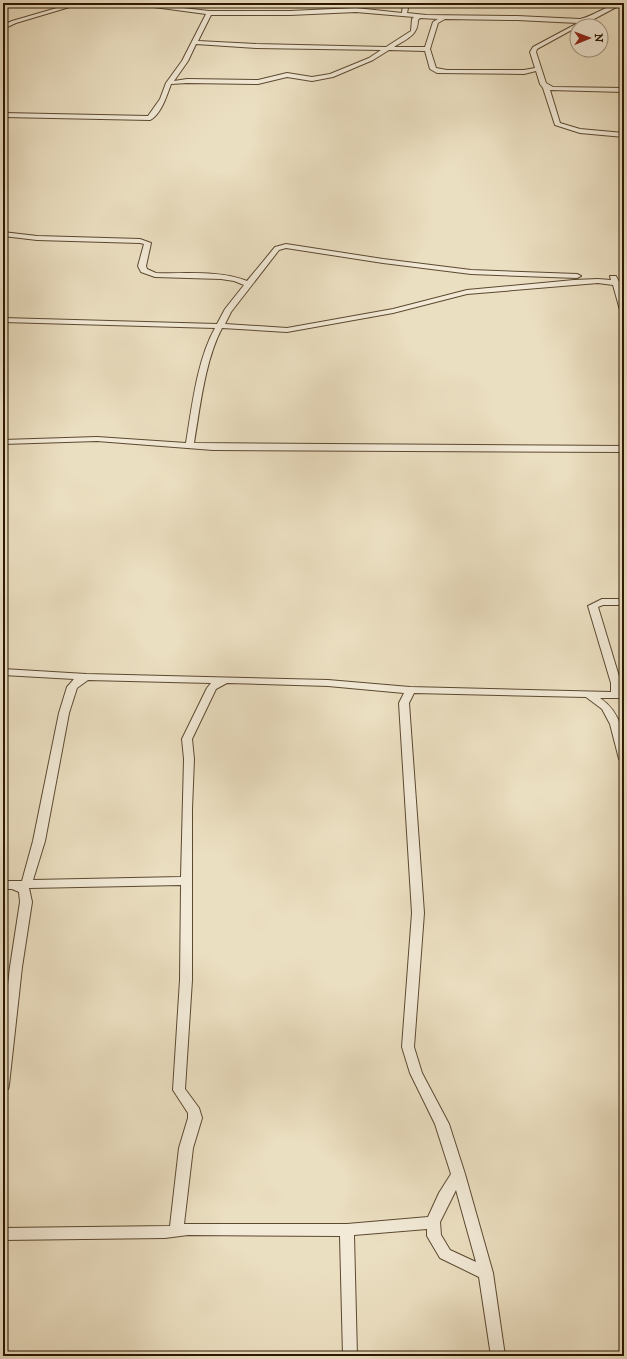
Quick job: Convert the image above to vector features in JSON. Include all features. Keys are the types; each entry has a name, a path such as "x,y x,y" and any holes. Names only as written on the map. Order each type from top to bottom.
{"street":[{"path":"3,27 14,22 80,3"},
{"path":"127,3 209,13 290,13 356,10 443,18 569,20"},
{"path":"404,14 406,3"},
{"path":"591,18 620,3 624,4"},
{"path":"3,115 150,118 163,98 169,83 185,61 209,13"},
{"path":"169,83 186,81 258,82 287,75 306,79 319,79 331,76 361,64 388,48 413,32 415,27 415,19 423,16 436,22"},
{"path":"443,18 436,22 427,49 433,69 437,71 524,72 538,69"},
{"path":"569,30 535,48 533,52 542,84 546,87 557,124 562,127 584,131 624,135"},
{"path":"195,42 256,46 427,49"},
{"path":"546,87 566,90 624,90"},
{"path":"3,234 41,239 140,241 148,243 142,266 148,273 155,275 235,279 254,276"},
{"path":"190,445 198,395 212,340 220,324 275,249 286,246 382,262 464,271 614,279 624,310"},
{"path":"235,279 248,284"},
{"path":"3,320 220,324 231,328 287,330 393,311 466,292 590,281 616,284"},
{"path":"3,442 97,439 213,446 624,449"},
{"path":"620,695 593,606 602,602 624,602"},
{"path":"3,672 209,684 216,684 226,680 328,683 391,687 408,694 620,695"},
{"path":"14,885 39,841 64,713 72,687 86,677"},
{"path":"176,1230 186,1148 195,1118 194,1112 179,1090 186,980 189,759 187,739 209,684"},
{"path":"408,694 404,710 418,913 408,1047 416,1074 442,1124 458,1174 486,1273 498,1356"},
{"path":"590,694 606,707 615,724 624,759"},
{"path":"606,707 620,695"},
{"path":"14,885 187,881"},
{"path":"3,1085 16,967 26,902 24,890 14,885"},
{"path":"458,1174 444,1197 433,1222 434,1236 445,1254 486,1273"},
{"path":"3,1234 188,1229 347,1230 421,1225 433,1222"},
{"path":"347,1230 350,1356"}]}
